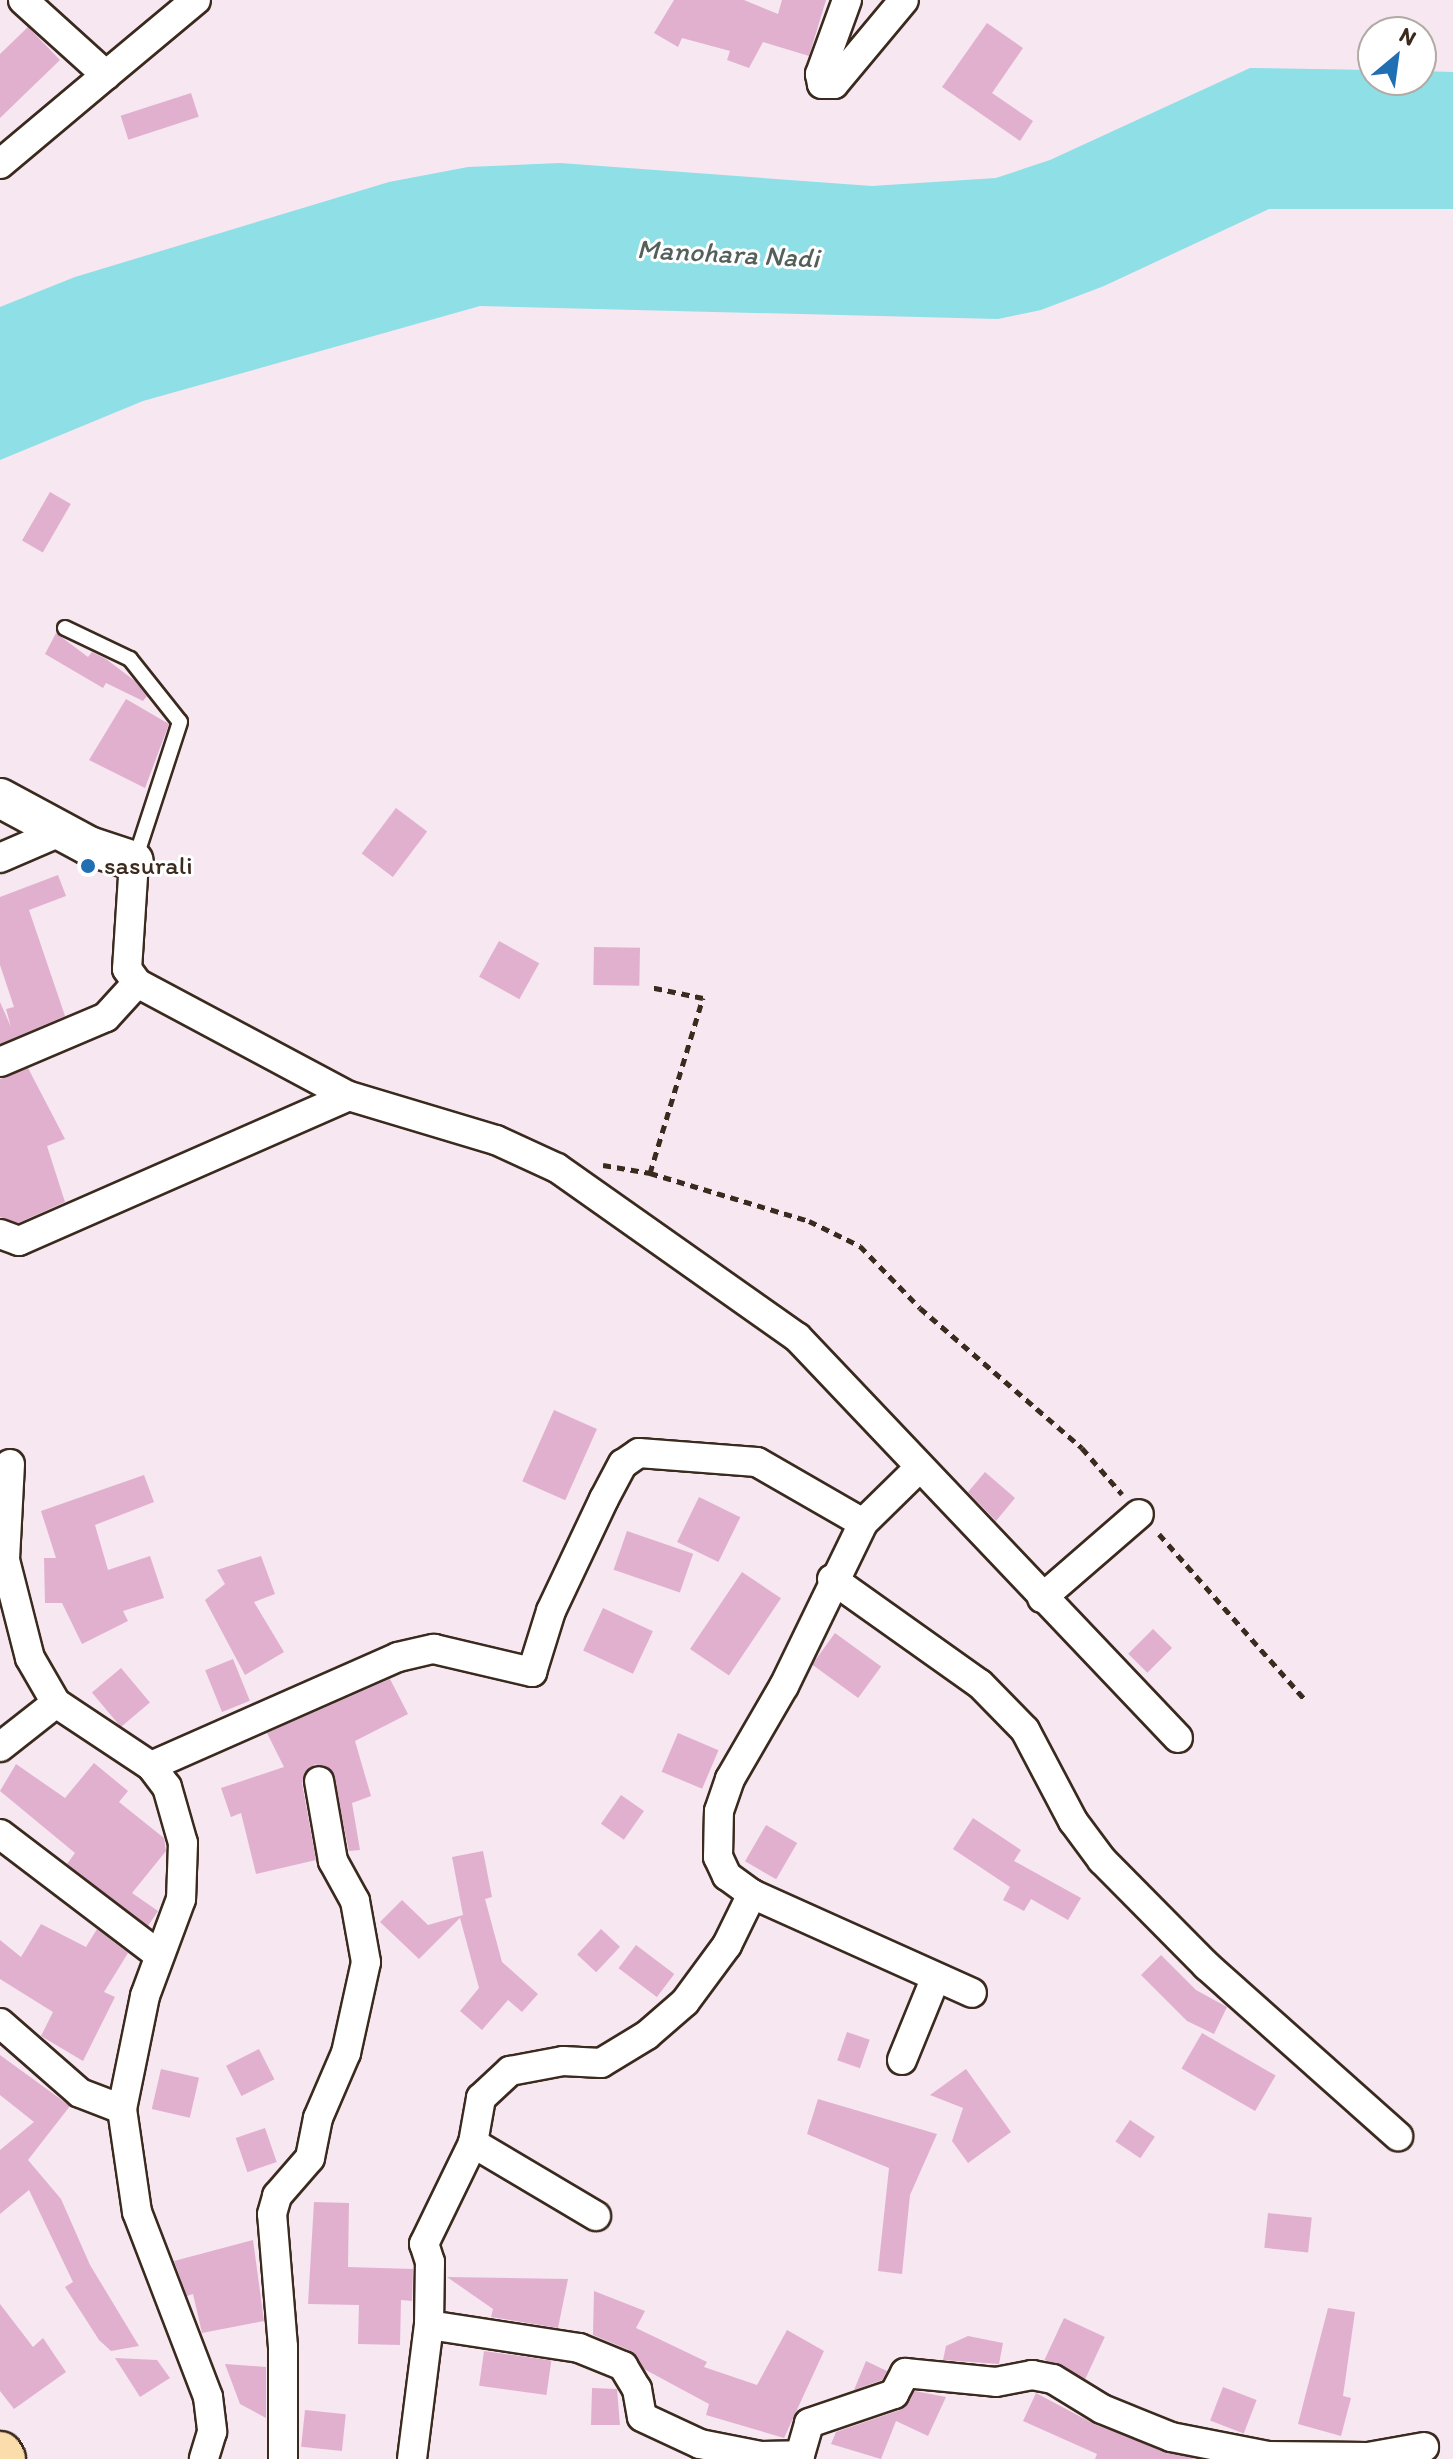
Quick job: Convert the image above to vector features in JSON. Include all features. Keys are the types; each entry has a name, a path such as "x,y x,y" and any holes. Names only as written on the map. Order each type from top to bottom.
{"street":[{"path":"23,0 106,75"},
{"path":"0,164 196,0"},
{"path":"847,0 820,74 822,84 834,84 904,0"},
{"path":"0,798 60,832 134,861 127,969 137,983 349,1096 496,1140 557,1168 797,1337 917,1470 1178,1738"},
{"path":"0,858 60,832"},
{"path":"0,1062 106,1017 137,983"},
{"path":"0,1234 19,1241 349,1096"},
{"path":"151,1766 398,1657 434,1649 532,1672 551,1611 604,1499 623,1464 639,1453 757,1462 863,1523"},
{"path":"10,1464 5,1560 13,1603 30,1658 56,1703 151,1766 167,1787 183,1843 181,1899 159,1955 130,2048 122,2109 137,2212 208,2397 212,2432 204,2459"},
{"path":"917,1470 863,1523 832,1579 719,1811 718,1857 727,1876 752,1894 935,1979 972,1993"},
{"path":"1042,1598 1139,1514"},
{"path":"832,1579 980,1684 1025,1730 1073,1821 1102,1860 1207,1966 1398,2136"},
{"path":"0,1747 56,1703"},
{"path":"283,2459 283,2347 272,2214 277,2196 310,2158 318,2118 346,2053 366,1962 355,1901 333,1861 319,1781"},
{"path":"0,1834 159,1955"},
{"path":"412,2459 429,2325 424,2244 473,2143 481,2098 510,2071 563,2061 601,2063 685,2002 727,1945 752,1894"},
{"path":"902,2060 935,1979"},
{"path":"0,2023 80,2093 122,2109"},
{"path":"473,2143 596,2216"},
{"path":"429,2325 579,2348 623,2366 637,2389 642,2417 700,2444 761,2456 800,2455 809,2423 894,2394 905,2373 996,2382 1032,2375 1053,2379 1102,2409 1171,2437 1268,2456 1368,2457 1424,2447"}],"lane":[{"path":"65,628 130,659 180,722 134,861"}],"path":[{"path":"650,987 703,998 650,1173"},
{"path":"587,1162 650,1173 809,1221 860,1246 920,1308 1082,1448 1306,1701"}],"water":[{"name":"Manohara Nadi","path":"1250,68 1357,70 1357,96 1437,96 1437,72 1453,72 1453,209 1269,209 1104,286 1041,310 998,319 480,306 143,401 0,460 0,307 75,277 389,182 468,167 560,163 872,186 996,178 1050,160"}],"building":[{"path":"674,0 744,0 778,14 782,0 826,0 809,56 763,42 749,68 727,60 730,51 682,38 678,47 654,33"},
{"path":"987,23 1023,48 992,93 1033,121 1020,141 942,87"},
{"path":"28,27 60,60 0,118 0,54"},
{"path":"191,93 199,117 128,140 121,116"},
{"path":"50,492 71,504 43,552 22,540"},
{"path":"56,633 88,657 92,652 106,659 135,681 147,696 143,701 106,683 103,688 45,654"},
{"path":"126,699 169,724 145,788 89,760"},
{"path":"396,808 427,831 393,877 362,854"},
{"path":"58,875 66,896 29,910 65,1016 0,1044 0,1002 11,1027 6,1009 14,1007 0,965 0,897"},
{"path":"499,941 539,963 519,999 479,977"},
{"path":"594,947 640,948 639,986 593,985"},
{"path":"28,1068 65,1139 47,1146 65,1202 18,1223 0,1217 0,1079"},
{"path":"554,1410 597,1429 565,1500 522,1481"},
{"path":"985,1472 1015,1498 996,1521 968,1492"},
{"path":"144,1475 154,1502 95,1525 108,1570 150,1556 164,1598 123,1611 128,1621 82,1644 62,1603 45,1603 44,1558 56,1558 41,1511"},
{"path":"699,1497 740,1517 718,1562 677,1542"},
{"path":"627,1531 693,1554 680,1593 614,1570"},
{"path":"261,1556 275,1594 254,1602 284,1652 245,1675 205,1600 225,1584 217,1570"},
{"path":"742,1572 781,1598 729,1675 690,1649"},
{"path":"603,1608 653,1631 633,1674 583,1651"},
{"path":"1153,1629 1172,1648 1147,1673 1128,1654"},
{"path":"835,1633 881,1667 858,1698 812,1665"},
{"path":"233,1659 250,1701 222,1712 205,1670"},
{"path":"121,1668 150,1702 121,1727 92,1692"},
{"path":"390,1679 408,1714 355,1741 371,1796 352,1803 360,1850 349,1851 332,1771 315,1764 302,1783 316,1860 256,1874 241,1813 231,1817 221,1788 284,1767 267,1733"},
{"path":"678,1733 719,1750 702,1789 662,1772"},
{"path":"94,1763 128,1791 119,1802 164,1838 166,1851 132,1893 158,1911 148,1926 67,1864 75,1853 0,1791 16,1764 65,1798"},
{"path":"621,1795 644,1811 624,1840 601,1824"},
{"path":"973,1818 1021,1850 1014,1861 1081,1898 1068,1920 1031,1899 1024,1911 1003,1900 1010,1887 953,1849"},
{"path":"766,1825 797,1843 776,1879 745,1861"},
{"path":"483,1851 492,1897 485,1899 502,1962 538,1994 522,2012 508,2000 482,2030 460,2011 479,1988 460,1918 419,1959 380,1922 402,1900 428,1925 463,1915 452,1857"},
{"path":"41,1924 86,1947 97,1929 128,1953 104,1992 115,1997 83,2061 41,2036 53,2012 0,1979 0,1940 21,1957"},
{"path":"601,1929 620,1947 596,1972 577,1955"},
{"path":"636,1945 674,1974 657,1997 619,1968"},
{"path":"1161,1955 1196,1990 1227,2007 1214,2034 1187,2021 1141,1975"},
{"path":"847,2032 870,2040 860,2068 837,2060"},
{"path":"1202,2033 1276,2076 1255,2111 1182,2069"},
{"path":"259,2049 274,2079 241,2096 226,2066"},
{"path":"0,2055 70,2106 28,2160 61,2199 90,2265 139,2346 111,2351 99,2340 65,2287 73,2282 29,2190 0,2214 0,2150 34,2122 0,2095"},
{"path":"161,2069 199,2078 190,2118 152,2109"},
{"path":"966,2069 1011,2132 968,2163 952,2141 963,2108 930,2095"},
{"path":"818,2099 937,2134 910,2195 902,2274 878,2271 889,2168 807,2134"},
{"path":"1130,2120 1155,2137 1140,2158 1115,2142"},
{"path":"265,2128 277,2162 247,2172 236,2138"},
{"path":"314,2202 349,2203 348,2267 413,2269 412,2301 401,2300 400,2345 358,2344 359,2305 308,2304"},
{"path":"1268,2213 1312,2218 1308,2252 1264,2248"},
{"path":"253,2240 264,2321 202,2333 193,2294 187,2296 174,2261"},
{"path":"447,2277 568,2279 558,2328 491,2317 493,2309"},
{"path":"594,2291 645,2311 636,2328 707,2362 704,2367 757,2385 787,2330 824,2351 784,2438 706,2415 709,2404 644,2369 629,2350 593,2335"},
{"path":"0,2304 33,2347 43,2338 66,2372 14,2409 0,2391"},
{"path":"1328,2308 1355,2312 1343,2396 1351,2398 1341,2436 1298,2424"},
{"path":"1064,2318 1105,2337 1085,2379 1045,2360"},
{"path":"968,2336 1003,2343 999,2364 943,2360 946,2346"},
{"path":"484,2351 551,2360 546,2395 479,2386"},
{"path":"115,2358 157,2360 170,2378 140,2397"},
{"path":"866,2361 887,2371 882,2380 854,2390"},
{"path":"225,2364 266,2367 266,2418 240,2404"},
{"path":"1223,2387 1257,2400 1244,2434 1210,2421"},
{"path":"592,2388 617,2389 620,2425 591,2425"},
{"path":"915,2391 946,2397 928,2436 896,2421 881,2459 831,2444 836,2432 900,2410"},
{"path":"1036,2393 1096,2425 1195,2459 1095,2459 1097,2454 1023,2421"},
{"path":"305,2410 346,2414 342,2451 301,2447"}],"place":[{"name":"sasurali","path":"88,866"}]}
